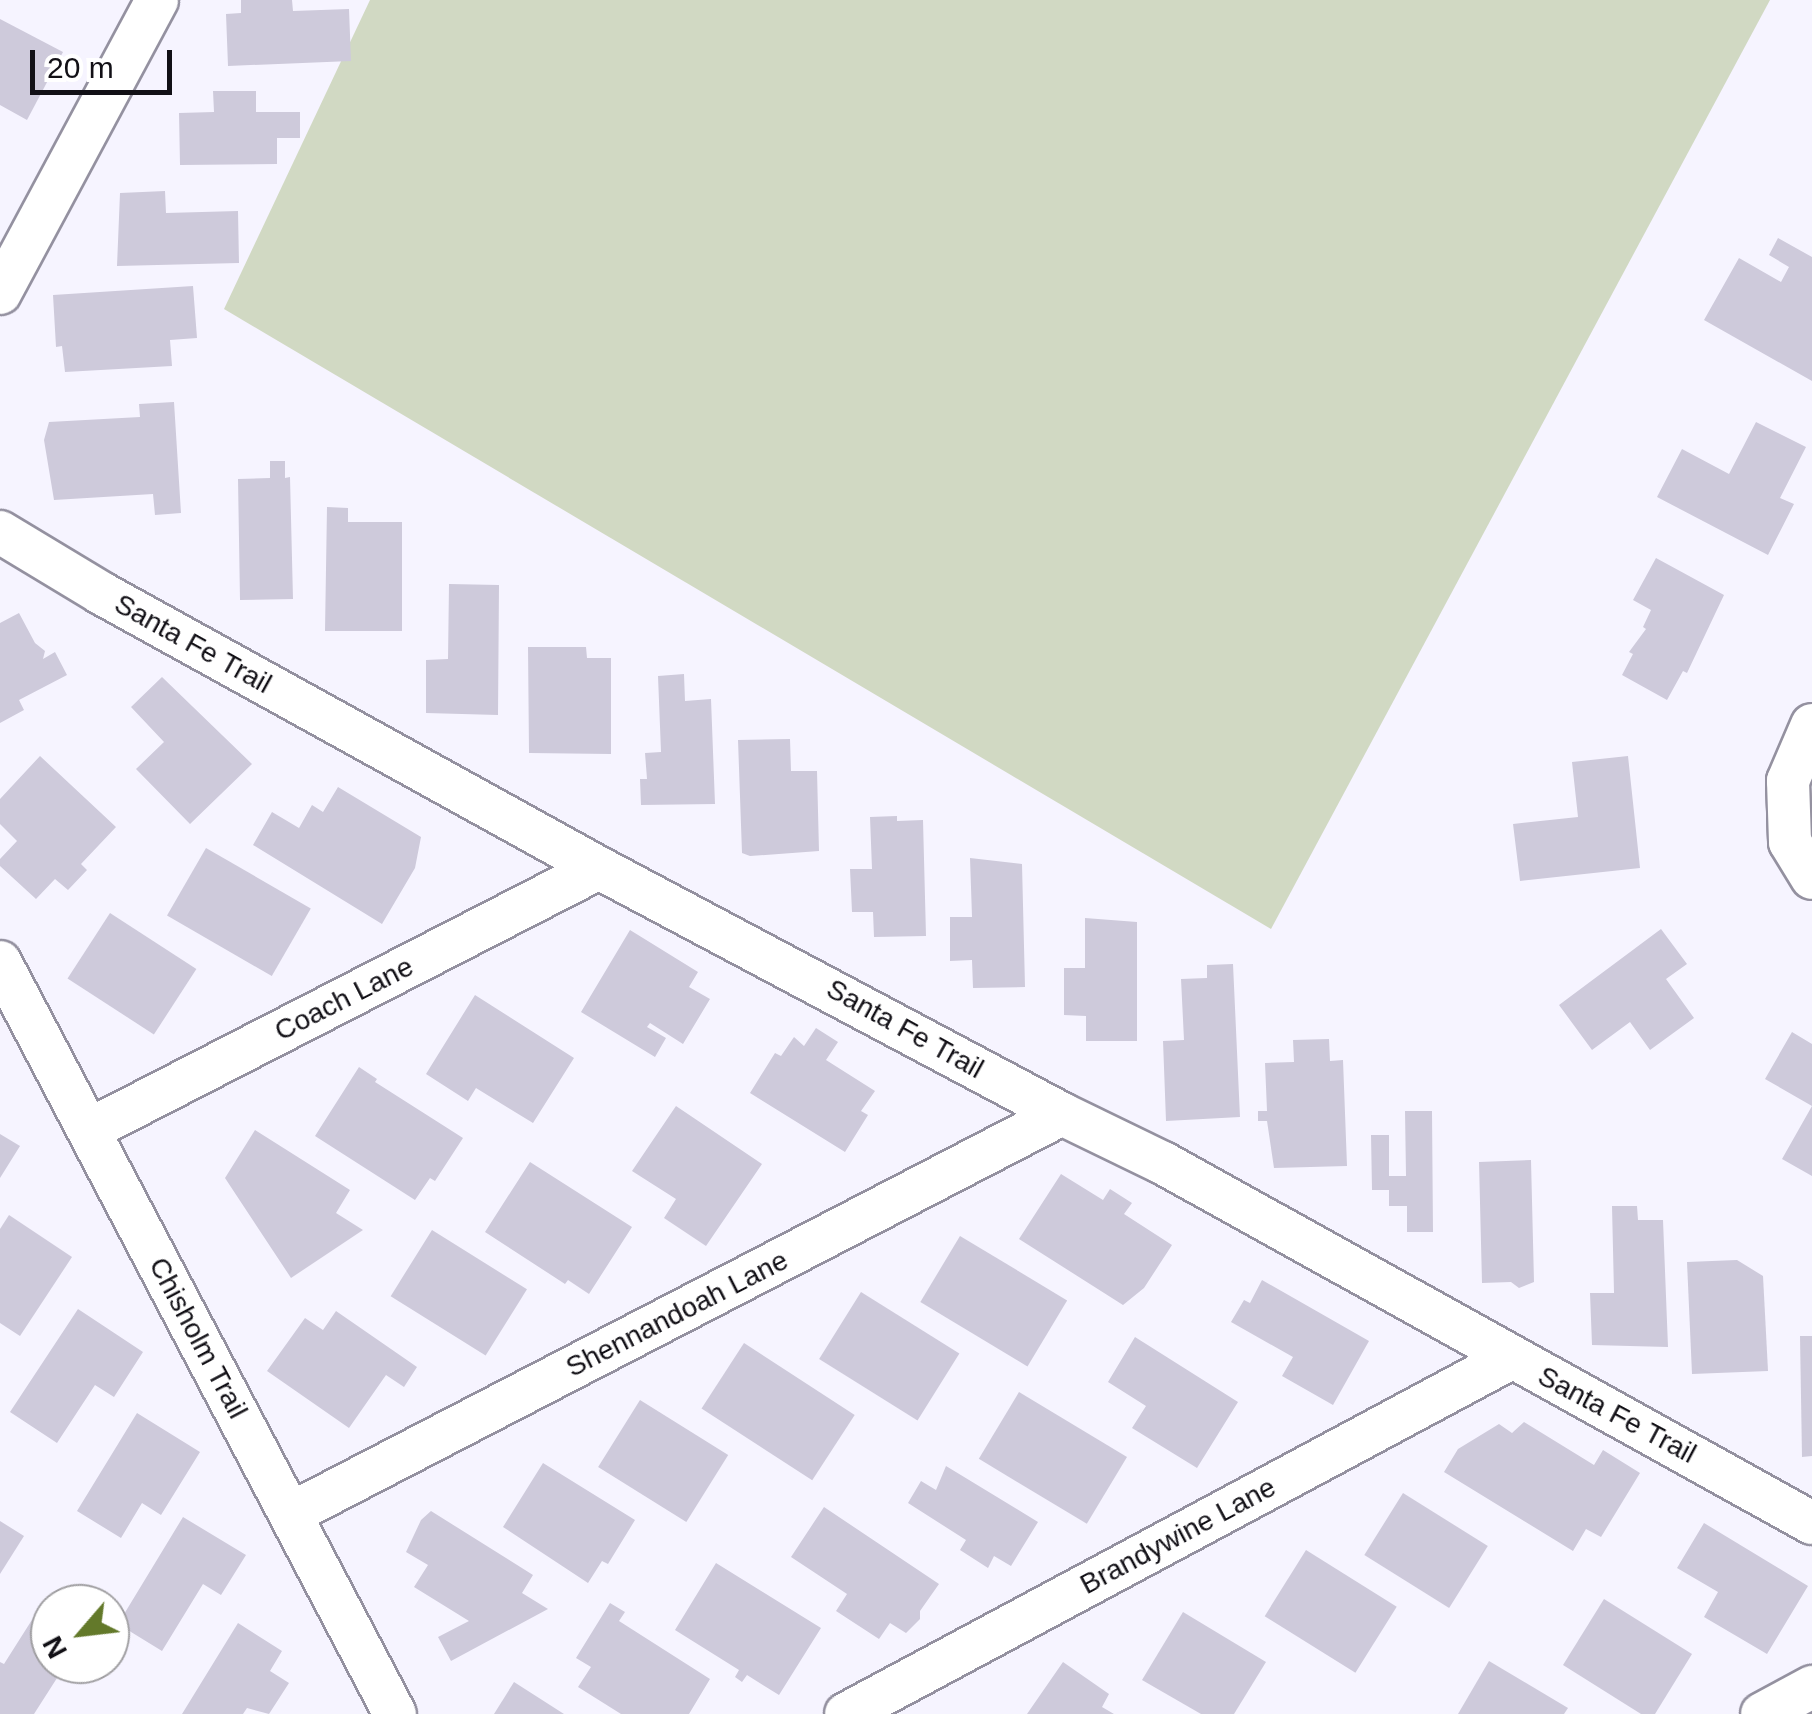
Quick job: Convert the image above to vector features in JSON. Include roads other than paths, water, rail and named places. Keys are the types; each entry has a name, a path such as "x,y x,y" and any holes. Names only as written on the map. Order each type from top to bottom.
{"street":[{"path":"0,294 157,0"},
{"name":"Santa Fe Trail","path":"0,532 101,593 598,868 1062,1114 1163,1163 1812,1523"},
{"path":"1812,724 1788,781 1790,842 1812,878"},
{"name":"Coach Lane","path":"88,1130 598,868"},
{"name":"Chisholm Trail","path":"0,962 395,1714"},
{"name":"Shennandoah Lane","path":"292,1513 1062,1114"},
{"name":"Brandywine Lane","path":"846,1714 1511,1358"},
{"path":"1762,1714 1812,1687"}]}
